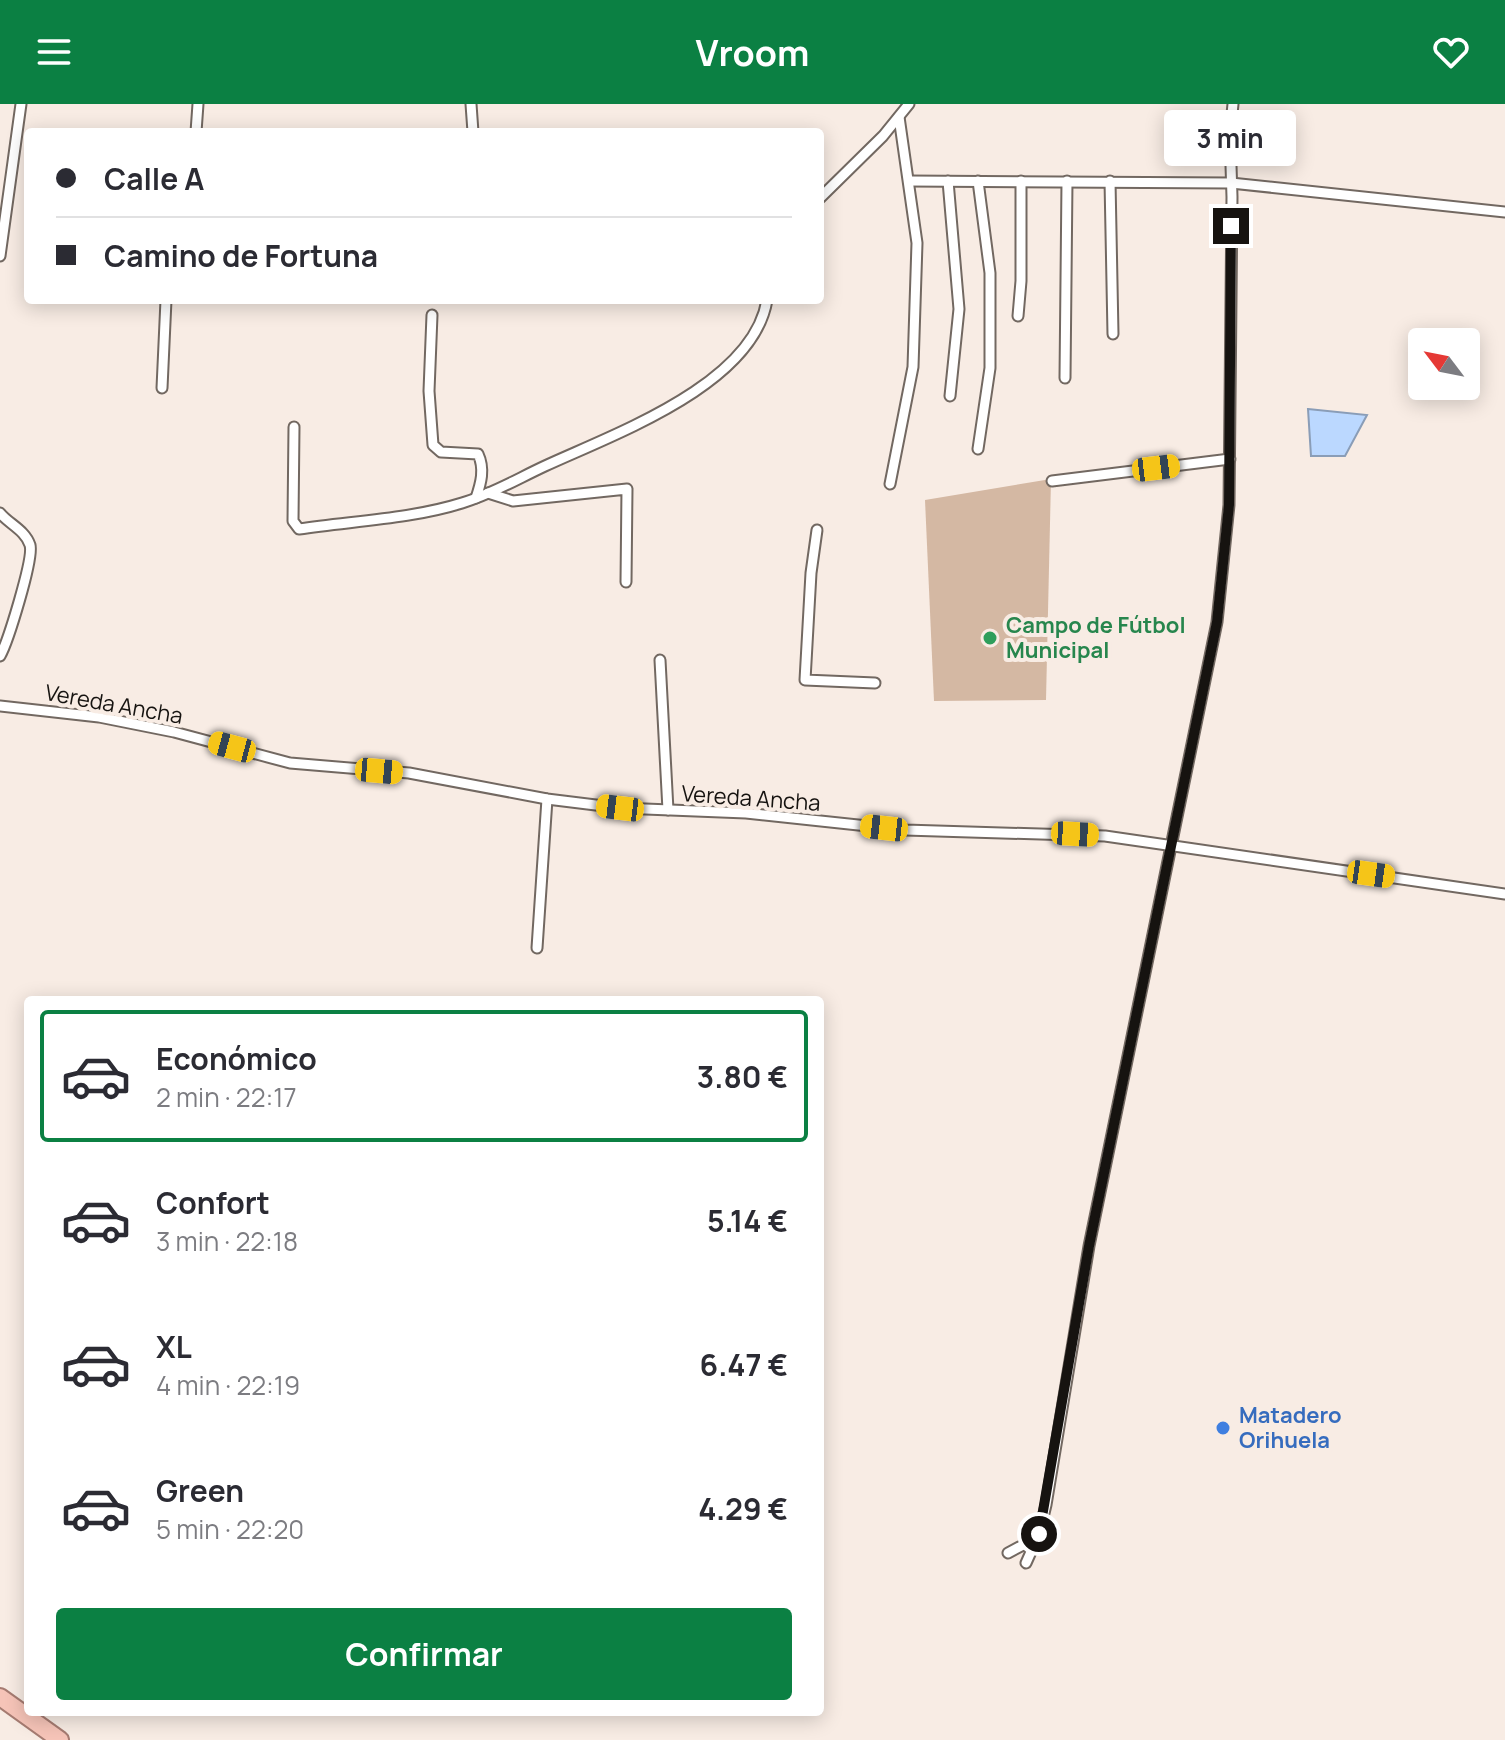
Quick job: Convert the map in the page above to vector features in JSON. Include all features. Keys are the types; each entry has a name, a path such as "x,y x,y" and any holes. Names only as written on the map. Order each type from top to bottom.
{"highway":[{"path":"0,1697 24,1714"},
{"path":"27,1716 60,1740"}],"street":[{"path":"0,256 21,104"},
{"path":"196,128 198,104"},
{"path":"471,104 473,128"},
{"path":"824,194 883,136 909,104"},
{"path":"1026,1563 1042,1522 1089,1246 1217,622 1229,505 1230,134 1233,104"},
{"path":"890,484 913,367 917,243 899,117"},
{"path":"909,181 1231,183 1505,212"},
{"path":"948,181 959,309 950,396"},
{"path":"978,181 990,273 990,368 978,449"},
{"path":"1018,316 1021,181"},
{"path":"1065,378 1067,181"},
{"path":"1110,181 1113,334"},
{"path":"162,388 166,304"},
{"path":"294,427 293,521 299,529 446,507 488,493 621,434 696,391 745,349 759,326 766,304"},
{"path":"432,315 429,391 433,445 441,452 478,454 482,480 476,498"},
{"path":"1052,481 1230,459"},
{"path":"488,493 513,501 627,489 626,582"},
{"path":"0,513 24,535 31,550 28,570 0,656"},
{"path":"817,530 811,573 805,680 875,683"},
{"path":"660,660 668,810"},
{"name":"Vereda Ancha","path":"0,706 99,717 174,732 290,763 409,773 547,799 620,808 746,813 905,830 1105,836 1505,894"},
{"path":"537,948 547,799"},
{"path":"1008,1553 1025,1544 1042,1522"}],"shaded area":[{"name":"Campo de Fútbol Municipal","path":"1051,479 1046,700 934,701 925,500"}],"water":[{"path":"1308,409 1367,415 1345,456 1311,456"}],"place":[{"name":"Campo de Fútbol Municipal","path":"990,638"},
{"name":"Matadero Orihuela","path":"1223,1428"}],"route":[{"path":"1039,1534 1089,1246 1217,622 1229,505 1231,226"}]}
